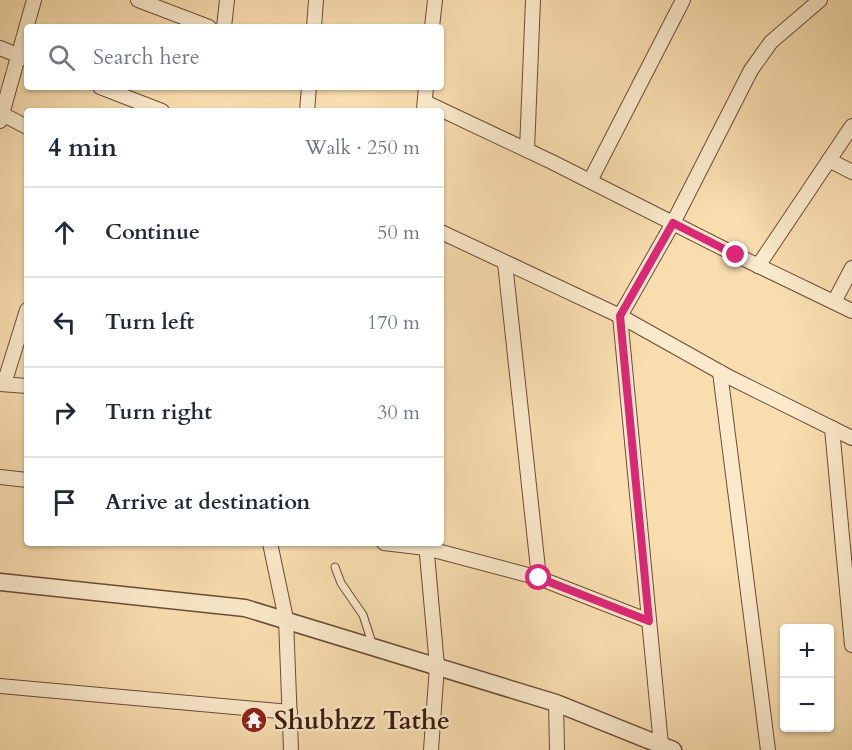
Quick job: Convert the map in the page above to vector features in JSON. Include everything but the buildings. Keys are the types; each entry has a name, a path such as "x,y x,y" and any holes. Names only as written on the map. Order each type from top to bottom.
{"street":[{"path":"29,24 34,0"},
{"path":"138,0 201,24"},
{"path":"224,24 226,0"},
{"path":"314,24 316,0"},
{"path":"432,24 435,0"},
{"path":"527,150 533,0"},
{"path":"590,181 683,0"},
{"path":"667,748 649,621 620,316 673,223 751,70 771,42 820,0"},
{"path":"0,48 22,57 1,118 24,126"},
{"path":"108,90 154,108"},
{"path":"307,108 309,90"},
{"path":"424,107 426,90"},
{"path":"444,115 527,150 852,311"},
{"path":"758,266 852,126"},
{"path":"829,160 852,172"},
{"path":"444,233 620,316 720,372 852,438"},
{"path":"505,263 539,578"},
{"path":"834,302 852,267"},
{"path":"24,319 2,384 24,386"},
{"path":"720,372 768,750"},
{"path":"832,428 852,645"},
{"path":"0,477 24,480"},
{"path":"271,546 285,619 291,750"},
{"path":"426,546 437,666 431,750"},
{"path":"429,546 539,578 649,621"},
{"path":"0,582 245,608 556,703 667,748"},
{"path":"0,686 290,712"},
{"path":"556,703 557,750"}],"lane":[{"path":"335,567 341,583 363,615 373,646"}],"place":[{"name":"Shubhzz Tathe","path":"254,720"}],"route":[{"path":"539,578 649,621 620,316 673,223 736,255"}]}
